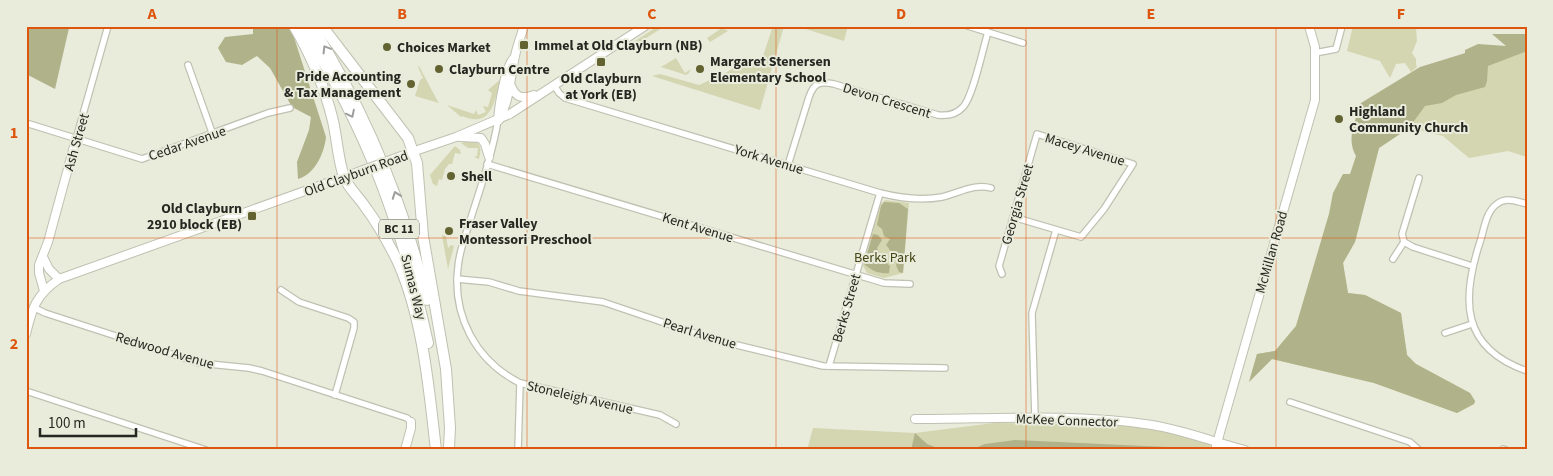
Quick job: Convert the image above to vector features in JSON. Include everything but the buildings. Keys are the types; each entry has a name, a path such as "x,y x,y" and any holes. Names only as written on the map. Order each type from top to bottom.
{"highway":[{"path":"294,26 308,53 325,94 334,126 344,177 350,188 366,207 396,260 407,287 425,366 436,450"},
{"name":"Sumas Way","path":"301,26 346,104 376,167 398,228 418,297 446,449"},
{"name":"Sumas Way","path":"312,26 339,72 371,135 407,225 419,266 434,332 444,391 446,449"},
{"path":"322,26 408,138 409,154 417,164 427,263 446,369 450,428 446,449"}],"main road":[{"path":"498,120 505,108 511,86 514,58 524,26"},
{"name":"Old Clayburn Road","path":"47,288 59,279 456,137 498,120 645,26"},
{"name":"McMillan Road","path":"1216,446 1316,100 1315,52 1309,26"},
{"path":"498,120 505,77 510,62 514,58"},
{"path":"511,86 516,95 520,97 525,98 543,93"},
{"path":"456,137 481,138 485,144 488,160"},
{"name":"Ash Street","path":"47,288 39,273 39,265 43,257 76,139"},
{"path":"43,257 48,269 59,279"},
{"path":"26,334 33,307 47,288"},
{"name":"McKee Connector","path":"915,419 1035,418 1116,421 1154,425 1216,446 1245,450"},
{"path":"405,450 411,422"}],"street":[{"name":"Ash Street","path":"76,139 108,26"},
{"path":"968,26 1023,43"},
{"path":"1315,52 1336,49 1342,26"},
{"name":"Devon Crescent","path":"788,165 809,97 816,83 834,84 938,115 952,114 958,112 968,102 988,32"},
{"path":"188,65 213,134"},
{"name":"York Avenue","path":"554,85 565,98 880,193 906,198 924,198 941,197 982,185 991,188"},
{"name":"Cedar Avenue","path":"26,123 142,159 268,113 290,108"},
{"name":"Stoneleigh Avenue","path":"498,120 460,257 457,279 459,306 473,342 489,361 509,378 520,383 660,415 676,424"},
{"name":"Macey Avenue","path":"1037,134 1133,164 1104,209 1081,238 1056,230"},
{"name":"Georgia Street","path":"1002,274 1000,266 1037,134"},
{"name":"Kent Avenue","path":"488,160 884,283 910,284"},
{"path":"1419,178 1402,234 1404,242 1413,247 1472,266"},
{"name":"Berks Street","path":"829,366 880,193"},
{"path":"1527,204 1514,200 1505,201 1496,204 1490,212 1472,266 1469,292 1472,324 1482,342 1495,356 1506,363 1527,371"},
{"path":"1013,217 1056,230 1032,313 1035,418"},
{"path":"1393,259 1404,242"},
{"name":"Pearl Avenue","path":"457,279 489,282 518,292 603,302 712,339 829,366 945,368"},
{"path":"281,290 299,302 348,318 354,322 354,328 335,395"},
{"name":"Redwood Avenue","path":"33,307 45,313 199,362 255,369 407,418 411,422"},
{"path":"1445,333 1472,324"},
{"path":"518,450 520,383"},
{"path":"26,390 206,450"},
{"path":"1290,402 1410,442 1419,450"}],"green space":[{"path":"26,26 69,28 55,89 26,74"},
{"path":"253,26 290,26 326,137 321,156 314,168 298,179 297,162 309,130 311,117 292,107 270,68 257,56 242,65 226,62 218,48 225,37 253,34"},
{"path":"658,26 665,26 626,51 623,49"},
{"path":"773,26 784,26 760,110 652,76 660,74 699,85 727,72 748,59 752,58 761,62"},
{"name":"Margaret Stenersen Elementary School","path":"796,26 848,26 844,41"},
{"path":"1353,26 1410,26 1416,28 1417,41 1412,53 1416,59 1417,67 1411,72 1405,63 1396,64 1390,78 1380,61 1347,51"},
{"path":"722,28 728,31 710,42 707,38"},
{"path":"1492,34 1527,34 1527,51 1488,66 1485,87 1456,95 1442,103 1425,106 1409,128 1379,148 1355,242 1343,263 1348,293 1365,295 1401,313 1407,355 1416,364 1470,393 1475,401 1474,404 1457,413 1374,383 1272,359 1249,382 1257,354 1275,351 1296,326 1329,214 1333,193 1343,174 1350,174 1356,156 1353,150 1352,137 1354,123 1361,103 1420,67 1465,53 1465,50 1478,44 1506,46"},
{"path":"1527,45 1527,157 1508,151 1469,158 1443,136 1409,128 1379,148 1355,242 1343,263 1348,293 1365,295 1401,313 1407,355 1416,364 1470,393 1475,401 1474,404 1457,413 1374,383 1272,359 1249,382 1257,354 1275,351 1296,326 1329,214 1353,178 1373,109"},
{"path":"676,58 685,73 691,69 689,73 686,75 661,67"},
{"path":"419,66 439,103 415,96 420,80 423,78"},
{"path":"501,79 490,111 480,119 461,117 447,105 474,114 476,110 478,115 486,112 483,106 488,107 492,93 488,90"},
{"path":"468,141 476,142 480,146 479,159 474,157 477,156 478,148 468,148 461,143"},
{"path":"455,146 460,150 461,154 455,153 452,164 449,164 445,169 442,180 439,179 437,186 433,184 430,175"},
{"name":"Berks Park","path":"885,200 909,203 903,273 884,278 867,273 863,266 880,205"},
{"path":"884,202 899,203 908,209 903,273 899,272 896,265 898,261 886,245 890,239 884,236 882,229 877,225 881,206"},
{"path":"873,234 878,235 882,240 877,248 882,259 890,266 889,273 876,272 864,264"},
{"path":"442,235 446,236 448,248 451,245 454,246 448,269"},
{"path":"994,423 1117,424 1156,429 1211,444 1209,450 807,450 813,428 915,433"},
{"path":"915,433 927,444 943,450 911,450"},
{"path":"1015,440 1166,447 1179,450 970,450 985,444"}],"place":[{"name":"Immel at Old Clayburn (NB)","path":"524,45"},
{"name":"Choices Market","path":"387,47"},
{"name":"Old Clayburn at York (EB)","path":"601,62"},
{"name":"Clayburn Centre","path":"439,69"},
{"name":"Margaret Stenersen Elementary School","path":"700,69"},
{"name":"Pride Accounting & Tax Management","path":"411,84"},
{"name":"Highland Community Church","path":"1339,119"},
{"name":"Shell","path":"451,176"},
{"name":"Old Clayburn 2910 block (EB)","path":"252,216"},
{"name":"Fraser Valley Montessori Preschool","path":"449,231"}]}
